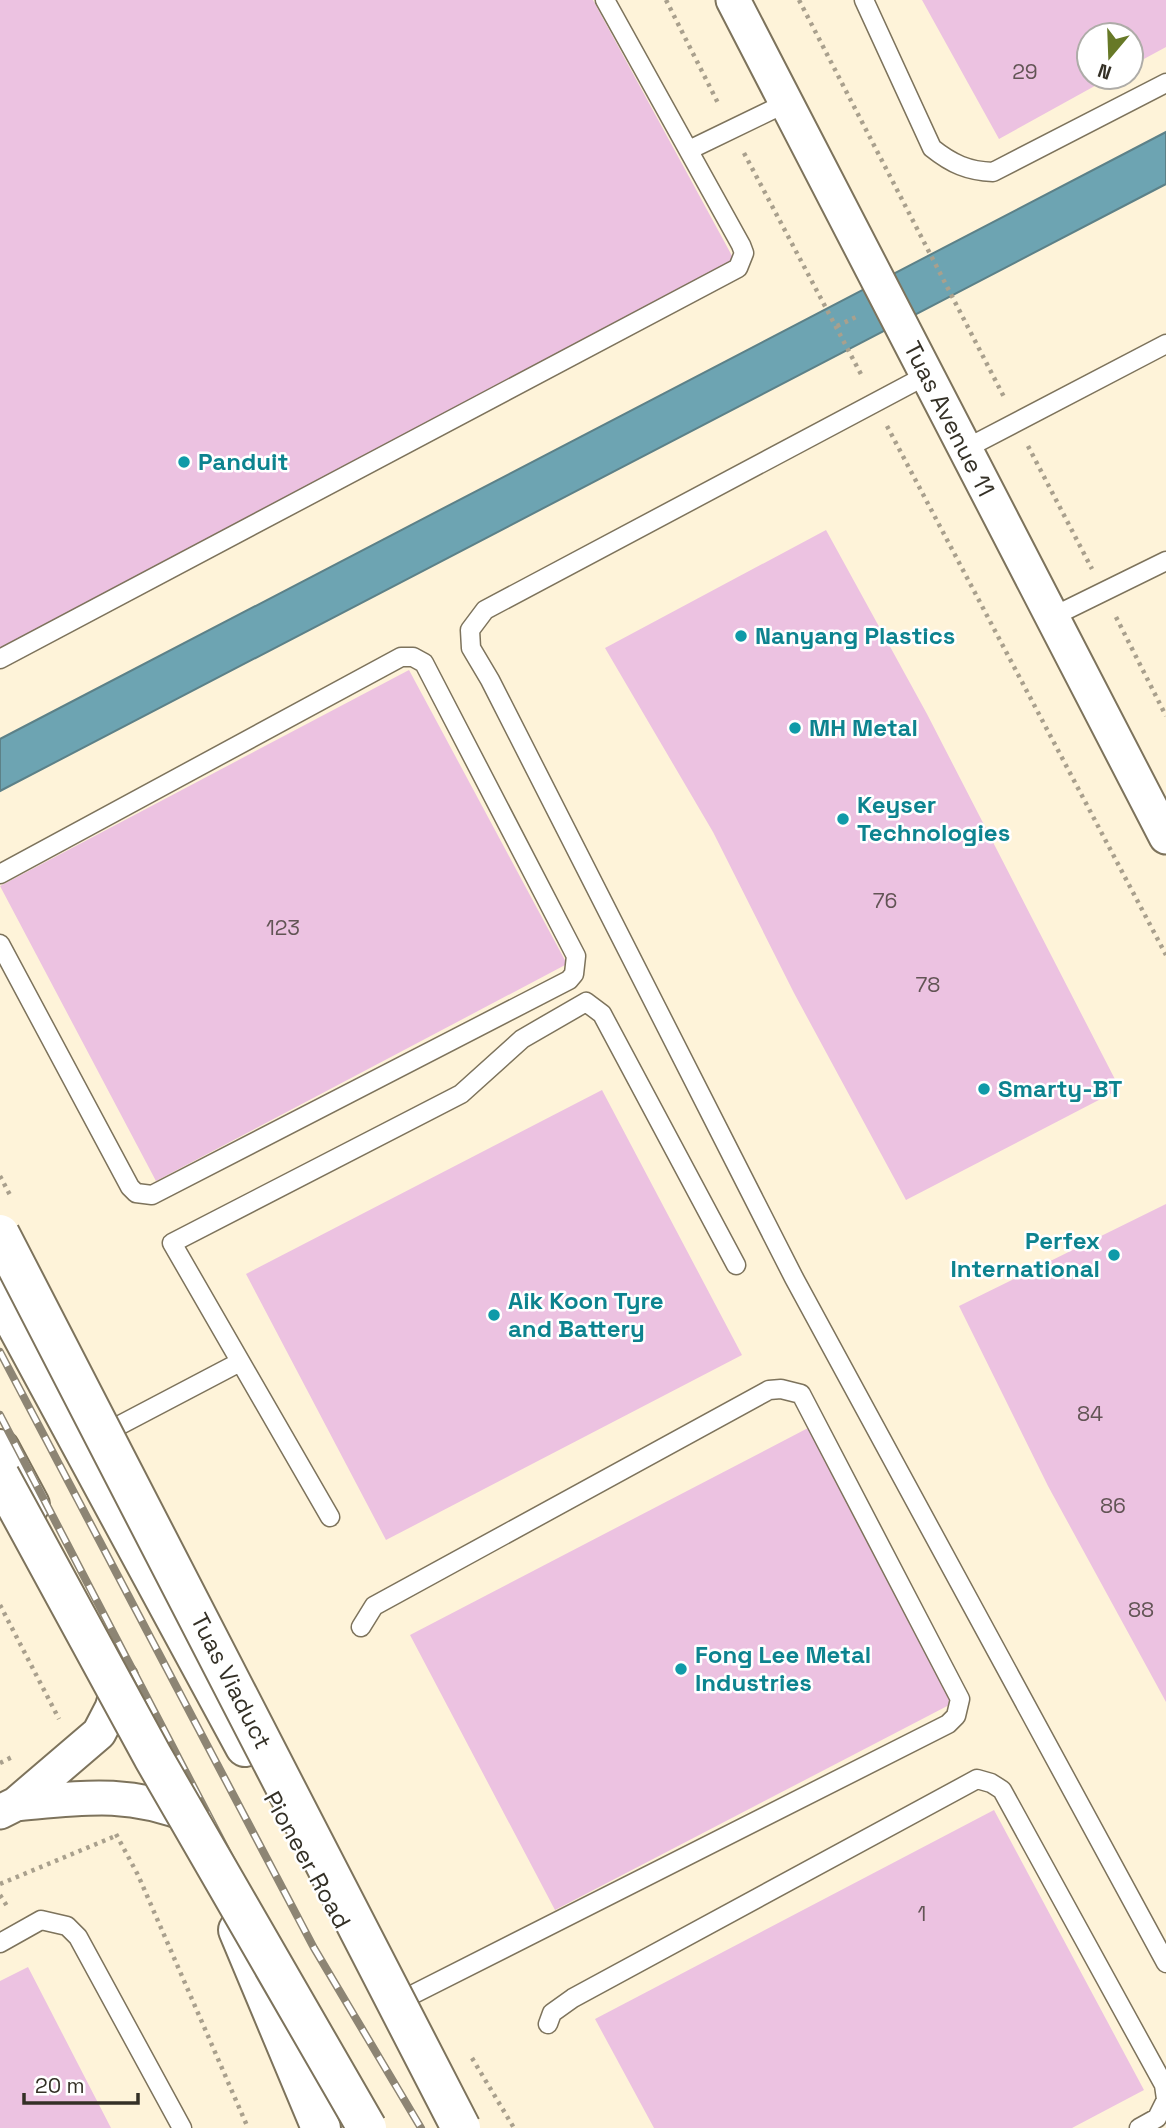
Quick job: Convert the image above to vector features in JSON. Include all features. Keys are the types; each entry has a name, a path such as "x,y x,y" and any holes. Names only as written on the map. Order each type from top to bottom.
{"main road":[{"name":"Tuas Viaduct","path":"0,1234 459,2128"},
{"name":"Pioneer Road","path":"0,1294 388,2007 459,2128"},
{"path":"0,1449 191,1816 321,2128"},
{"path":"0,1476 153,1757 367,2128"}],"street":[{"name":"Tuas Avenue 11","path":"733,0 1166,837"},
{"path":"8,1808 76,1753 104,1726 121,1678"},
{"path":"8,1808 97,1797 147,1801 191,1816"}],"lane":[{"path":"0,659 738,268 744,253 741,245 605,0"},
{"path":"864,0 932,148 948,161 972,171 993,172 1166,83"},
{"path":"689,150 786,103"},
{"path":"965,449 1166,344"},
{"path":"927,375 485,610 470,630 471,648 490,680 794,1278 1166,1963"},
{"path":"1052,617 1166,561"},
{"path":"0,874 401,657 413,657 424,663 576,956 574,974 569,980 152,1195 136,1193 130,1187 0,944"},
{"path":"330,1517 172,1243 461,1094 522,1039 586,1002 602,1014 736,1265"},
{"path":"81,1446 240,1362"},
{"path":"361,1627 374,1606 769,1390 781,1389 801,1394 960,1699 961,1708 948,1724 388,2007"},
{"path":"548,2024 552,2013 573,1998 977,1779 1002,1790 1164,2085 1166,2099 1157,2118 1139,2128"},
{"path":"0,1943 41,1920 67,1926 78,1937 182,2128"}],"path":[{"path":"666,0 731,129 1166,955"},
{"path":"799,0 1166,716"},
{"path":"0,1605 76,1753"},
{"path":"97,1797 138,1875 248,2128"},
{"path":"0,1884 117,1835"}],"water":[{"path":"1166,132 1166,184 0,791 0,739"}],"building":[{"name":"Panduit","path":"0,0 593,0 737,265 0,659"},
{"path":"922,0 1166,0 1166,47 1145,58 1145,21 1075,21 1075,91 1086,91 999,139"},
{"path":"826,530 927,714 1120,1089 906,1200 794,993 713,832 605,648"},
{"path":"409,670 567,964 156,1181 0,886"},
{"name":"Aik Koon Tyre and Battery","path":"602,1090 742,1355 386,1540 246,1274"},
{"path":"1166,1204 1166,1702 1048,1486 959,1306"},
{"name":"Fong Lee Metal Industries","path":"808,1428 953,1703 555,1910 410,1635"},
{"path":"994,1810 1144,2090 1072,2128 654,2128 595,2019"},
{"path":"28,1967 111,2128 0,2128 0,1981"}],"railway":[{"path":"0,1352 314,1948 421,2128"},
{"path":"0,1415 293,1978 365,2128"}],"place":[{"name":"Panduit","path":"184,462"},
{"name":"Nanyang Plastics","path":"741,636"},
{"name":"MH Metal","path":"795,728"},
{"name":"Keyser Technologies","path":"843,819"},
{"name":"Smarty-BT","path":"984,1089"},
{"name":"Perfex International","path":"1114,1255"},
{"name":"Aik Koon Tyre and Battery","path":"494,1315"},
{"name":"Fong Lee Metal Industries","path":"681,1669"}]}
